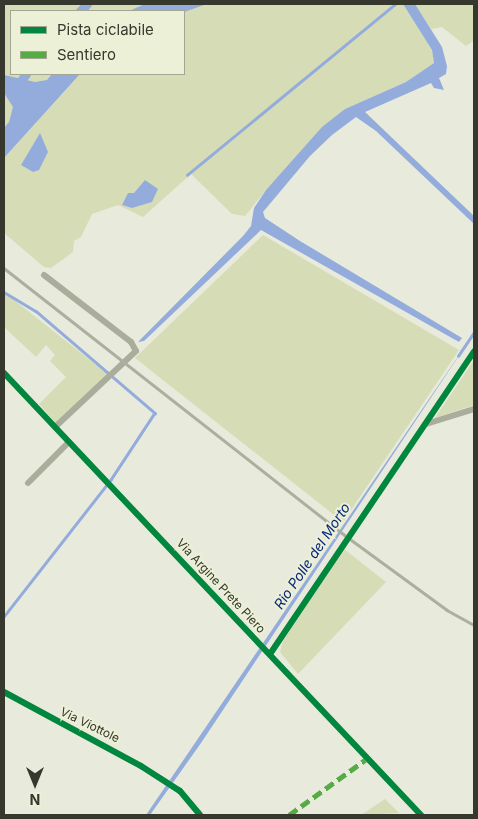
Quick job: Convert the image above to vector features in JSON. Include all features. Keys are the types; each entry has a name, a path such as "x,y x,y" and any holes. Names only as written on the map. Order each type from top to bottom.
{"street":[{"path":"44,275 131,342 136,350 113,374 55,427"},
{"path":"269,653 474,351"},
{"name":"Via Argine Prete Piero","path":"4,373 269,653 365,760 421,815"},
{"path":"426,424 474,409"},
{"path":"28,483 69,442"},
{"name":"Via Viottole","path":"4,692 61,725 110,747 180,791 200,815"}],"green space":[{"path":"4,4 403,4 432,50 434,63 406,82 345,109 266,190 245,216 232,214 191,174 143,217 118,205 92,214 81,237 74,241 73,252 51,268 44,267 4,233 4,158 79,75 185,75 185,10 10,10 10,75 62,75 4,140"},
{"path":"415,4 474,4 474,40 466,46 442,27 431,29"},
{"path":"263,235 459,350 343,522 135,358"},
{"path":"4,292 109,375 56,423 39,404 66,377 50,361 55,355 46,345 36,357 4,327"},
{"path":"474,360 474,405 435,418"},
{"path":"344,549 386,582 298,674 280,652 283,641"},
{"path":"385,799 399,813 361,815"}],"water":[{"path":"145,4 207,4 185,12 185,10 131,10"},
{"path":"403,4 415,4 442,47 447,66 446,74 439,78 444,90 434,88 431,83 365,112 474,216 474,224 376,131 356,117 332,135 310,156 263,212 265,218 300,241 462,338 459,342 261,230 144,341 138,342 243,236 251,226 254,208 266,190 322,127 345,109 406,82 434,63 432,50"},
{"path":"4,75 35,82 47,80 51,75 79,75 4,158 4,128 9,122 13,107 4,93"},
{"path":"40,133 48,152 39,170 33,172 21,165"},
{"path":"145,180 158,189 152,202 132,208 122,205 128,193 134,193"},
{"path":"474,333 201,743 150,815 146,815"}],"waterway":[{"path":"81,10 87,4"},
{"path":"187,175 395,4"},
{"path":"22,79 25,75"},
{"path":"4,292 36,311 155,413 111,480 4,617"},
{"name":"Rio Polle del Morto","path":"458,356 474,332"}],"railway":[{"path":"4,268 346,536 447,610 474,625"}],"marked path":[{"path":"289,815 365,760"}],"cycle path":[{"path":"270,654 474,351"},
{"path":"4,373 421,815"},
{"path":"4,692 141,766 180,791 200,815"}]}
